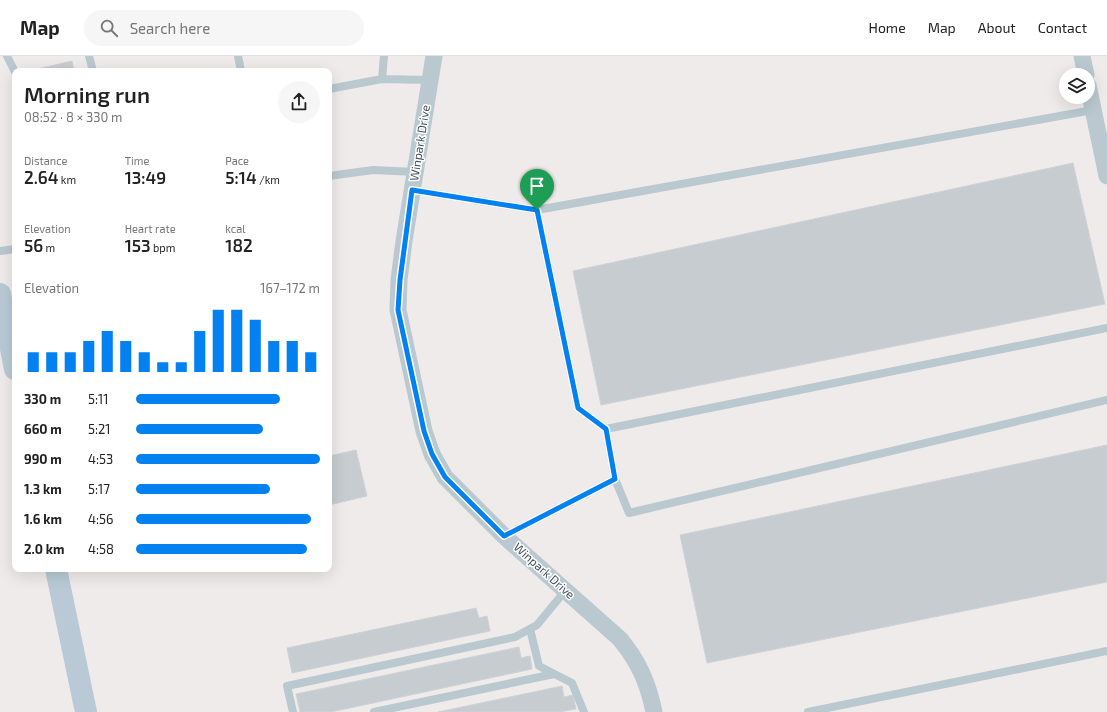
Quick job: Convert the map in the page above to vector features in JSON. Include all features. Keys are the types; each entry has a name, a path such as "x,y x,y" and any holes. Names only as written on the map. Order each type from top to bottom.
{"main road":[{"path":"0,294 12,354"},
{"path":"57,572 86,712"}],"street":[{"name":"Winpark Drive","path":"434,56 400,272 398,310 424,431 432,454 445,477 504,536 620,640 634,656 646,680 654,712"},
{"path":"1078,57 1083,68"},
{"path":"1092,104 1107,176"}],"lane":[{"path":"8,56 13,68"},
{"path":"89,56 92,68"},
{"path":"238,56 240,68"},
{"path":"382,79 384,56"},
{"path":"332,88 382,79 430,80"},
{"path":"412,190 537,210 1093,110"},
{"path":"332,176 373,170 416,172"},
{"path":"537,210 578,408 606,429 615,479 629,513 1107,400"},
{"path":"0,251 12,249"},
{"path":"606,429 1107,328"},
{"path":"504,536 615,479"},
{"path":"293,712 287,686 515,638 537,625 565,592"},
{"path":"530,629 539,666 572,683 584,712"},
{"path":"808,712 1107,651"},
{"path":"374,712 554,674"}],"building":[{"path":"72,61 73,68 42,68"},
{"path":"1073,163 1105,304 601,405 573,271"},
{"path":"1107,445 1107,582 707,663 680,535"},
{"path":"356,450 367,496 332,504 332,455"},
{"path":"476,608 479,618 487,616 490,631 292,673 287,648"},
{"path":"519,647 521,658 530,656 532,669 331,712 300,712 296,694"},
{"path":"562,686 564,697 573,695 576,709 559,712 438,712"}],"route":[{"path":"412,190 537,210 578,408 606,429 615,479 504,536 445,477 432,454 424,431 398,310 400,280 412,190"}]}
